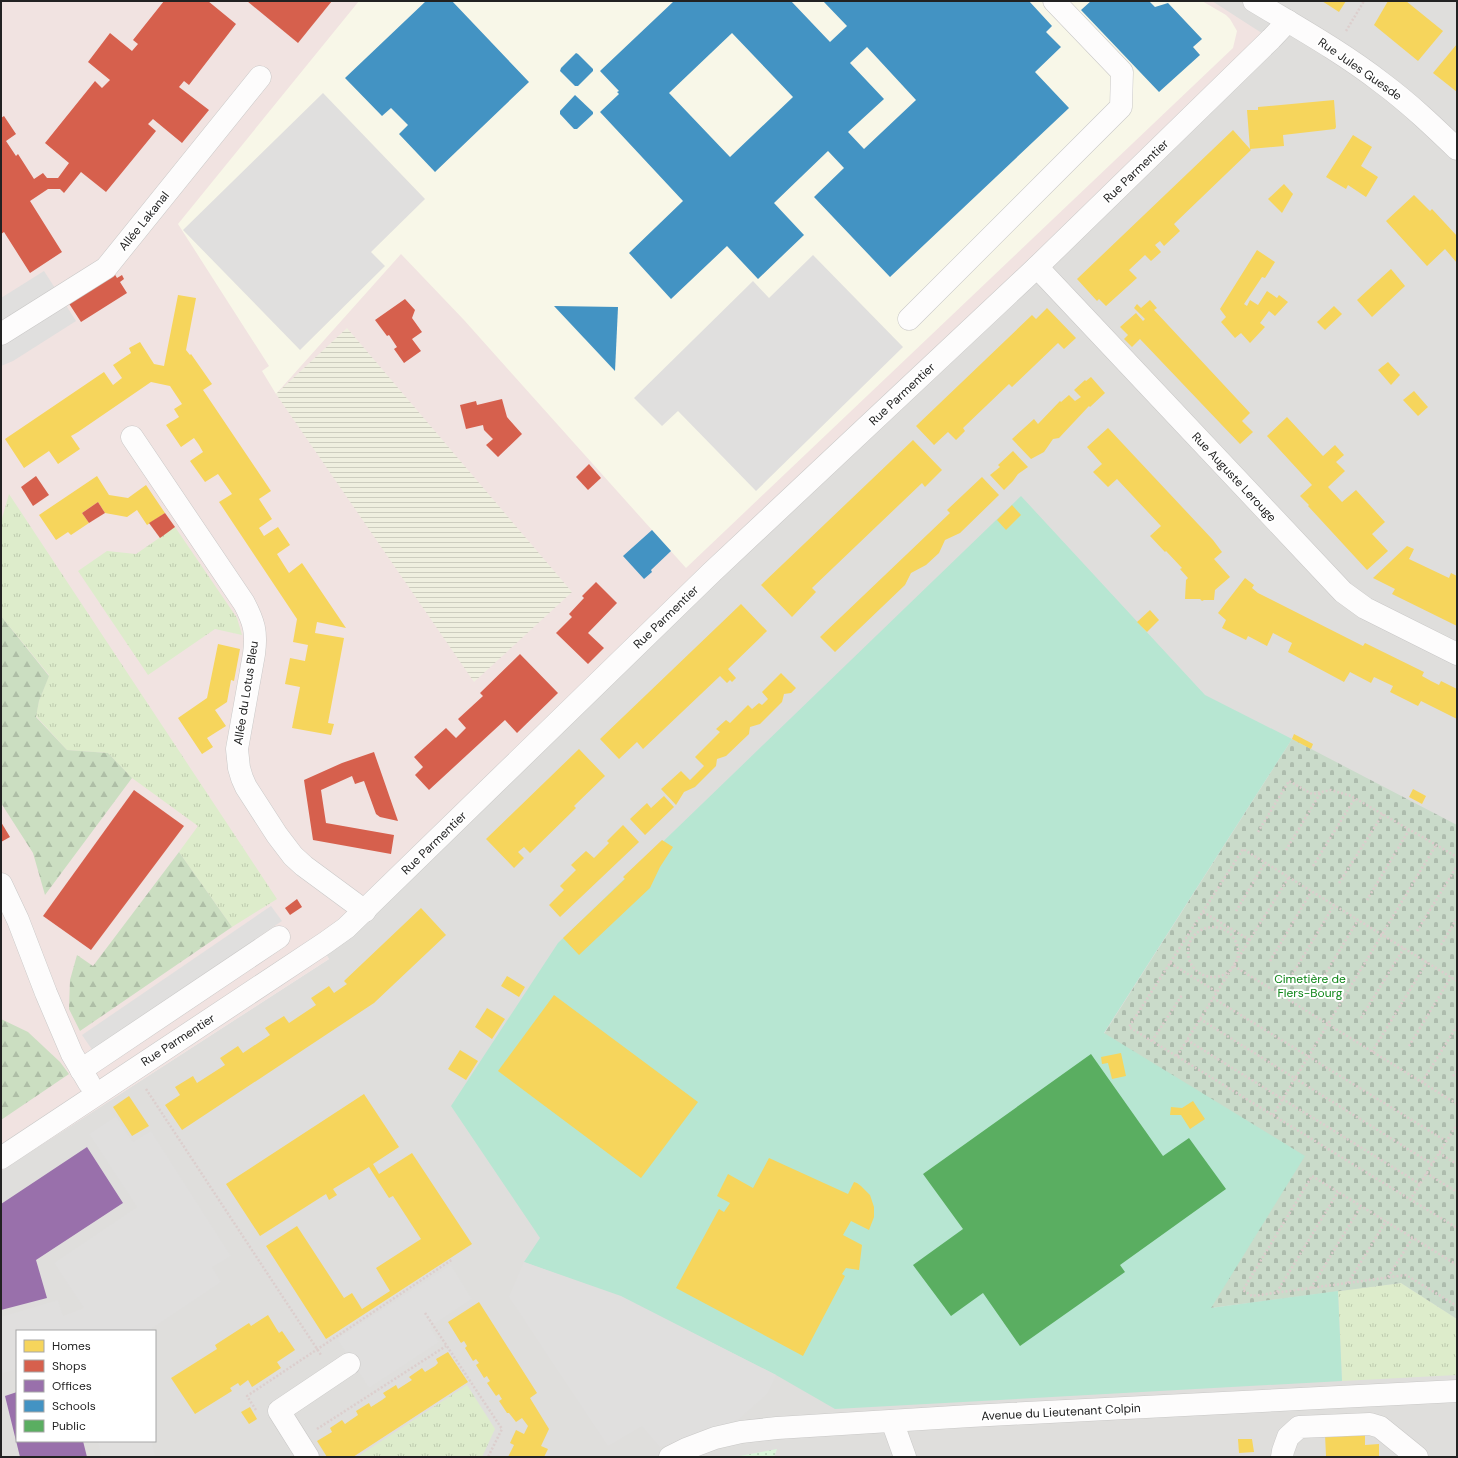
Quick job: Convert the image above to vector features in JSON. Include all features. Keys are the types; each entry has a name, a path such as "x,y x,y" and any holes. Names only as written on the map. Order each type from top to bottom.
{"street":[{"path":"909,319 1122,107 1122,72 1054,1"},
{"name":"Rue Jules Guesde","path":"1254,1 1369,73 1398,95 1457,149"},
{"name":"Rue Parmentier","path":"1,1158 346,928 711,574 1037,267 1288,21"},
{"name":"Allée Lakanal","path":"1,334 106,268 260,77"},
{"name":"Rue Auguste Lerouge","path":"1037,267 1343,592 1365,608 1457,654"},
{"name":"Allée du Lotus Bleu","path":"132,437 244,603 255,627 256,639 254,654 237,749 238,768 246,787 277,835 293,856 304,866 365,911"},
{"path":"1,884 18,920 46,993 72,1054 96,1094"},
{"path":"81,1070 279,937"},
{"path":"303,1449 279,1412 341,1369"},
{"name":"Avenue du Lieutenant Colpin","path":"670,1457 715,1438 741,1432 778,1428 1457,1391"},
{"path":"892,1421 904,1457"},
{"path":"1282,1457 1288,1437 1299,1428 1370,1424 1380,1426 1417,1457"}],"path":[{"path":"1334,51 1364,1"},
{"path":"1258,832 1289,781 1312,794 1332,790 1355,798 1457,857"},
{"path":"1286,850 1321,792"},
{"path":"1313,866 1355,798"},
{"path":"1339,883 1383,814"},
{"path":"1367,900 1409,830"},
{"path":"1273,1115 1436,845"},
{"path":"1457,981 1243,849 1129,1027 1457,1228"},
{"path":"1236,911 1265,863"},
{"path":"1417,931 1457,866"},
{"path":"1176,1056 1289,877"},
{"path":"1270,961 1312,892"},
{"path":"1280,995 1334,905"},
{"path":"1203,912 1250,940"},
{"path":"1441,945 1457,918"},
{"path":"1316,990 1358,920"},
{"path":"1225,931 1227,927"},
{"path":"1208,928 1216,928 1225,931 1236,943 1238,952 1234,966 1222,976 1207,977 1200,974 1189,961 1189,944 1200,931 1208,928"},
{"path":"1187,937 1192,940"},
{"path":"1361,1018 1404,948"},
{"path":"1372,1052 1427,962"},
{"path":"1170,963 1217,992"},
{"path":"1234,966 1457,1104"},
{"path":"1197,979 1200,974"},
{"path":"1409,1046 1451,977"},
{"path":"1152,1041 1182,995"},
{"path":"1213,998 1446,1141"},
{"path":"1200,1019 1432,1164"},
{"path":"1422,1082 1457,1026"},
{"path":"1187,1040 1420,1184"},
{"path":"134,1070 341,1369"},
{"path":"1454,1076 1457,1071"},
{"path":"1410,1200 1457,1124"},
{"path":"1439,1153 1457,1164"},
{"path":"1426,1173 1457,1192"},
{"path":"1457,1265 1312,1176 1243,1290 1252,1296 1406,1276 1457,1306"},
{"path":"1276,1293 1338,1192"},
{"path":"1310,1288 1361,1206"},
{"path":"1348,1283 1386,1221"},
{"path":"1388,1278 1413,1238"},
{"path":"425,1312 502,1429 488,1457"},
{"path":"303,1449 446,1346"}],"shaded area":[{"path":"1,1 1212,1 1271,39 320,945 329,959 1,1171"},
{"path":"359,1 1202,1 1226,15 1237,31 1233,48 686,568 464,320 401,254 276,394 262,371 269,366 178,224"},
{"path":"1202,1 1457,1 1457,1457 1,1457 1,1171 329,959 1,468 1,373"},
{"path":"323,93 425,199 371,252 385,266 300,350 183,230"},
{"path":"813,255 903,347 756,491 678,411 662,426 634,398 753,281 769,298"},
{"path":"44,271 76,321 13,361 1,366 1,298"},
{"path":"271,906 282,921 93,1051 82,1035"},
{"path":"116,1116 133,1142 151,1131 231,1256 212,1267 221,1282 149,1330 16,1330 16,1369 3,1373 1,1366 1,1317 58,1300 63,1316 84,1308 54,1263 137,1207 89,1134"},
{"path":"524,1262 621,1296 776,1375 767,1394 739,1419 660,1447 642,1426 608,1446 509,1297"},
{"path":"451,1265 472,1299 430,1327 439,1342 369,1388 337,1339"},
{"path":"98,1442 152,1442 155,1457 101,1457"}],"green space":[{"path":"347,328 572,592 474,682 276,394"},
{"path":"9,494 277,899 232,927 179,852 198,826 132,778 108,753 67,750 36,716 39,701 49,675 1,616 1,522"},
{"path":"1021,496 1205,695 1292,739 1104,1033 1305,1156 1211,1308 1338,1291 1342,1381 835,1409 776,1375 623,1298 524,1262 540,1238 451,1106 558,943"},
{"path":"175,527 237,618 242,635 215,629 148,675 78,571 107,551 136,554"},
{"path":"1,616 49,676 39,701 36,717 67,750 108,753 132,778 45,895 33,853 1,803"},
{"name":"Cimetière de Flers-Bourg","path":"1292,739 1457,825 1457,1319 1401,1283 1210,1308 1104,1034"},
{"path":"179,852 232,927 80,1031 69,1009 70,980 77,955 93,966"},
{"path":"1,1019 28,1032 60,1062 69,1074 1,1120"},
{"path":"1401,1283 1457,1319 1457,1375 1342,1381 1338,1291"},
{"path":"467,1385 495,1429 482,1457 357,1457"},
{"path":"777,1449 774,1457 734,1457"}],"building: Homes":[{"path":"1322,1 1346,1 1339,12"},
{"path":"1388,1 1406,1 1443,31 1418,61 1374,25"},
{"path":"1457,44 1457,92 1433,73"},
{"path":"1334,100 1335,129 1283,135 1284,146 1250,149 1247,110 1258,110 1258,107"},
{"path":"1233,130 1251,150 1174,224 1180,231 1164,246 1160,241 1155,245 1161,252 1151,261 1145,255 1129,270 1137,278 1106,306 1099,299 1097,301 1077,279"},
{"path":"1353,135 1372,147 1361,166 1378,177 1366,197 1348,185 1346,189 1326,177"},
{"path":"1284,184 1293,194 1282,213 1268,199"},
{"path":"1414,195 1430,211 1432,209 1457,236 1457,263 1445,249 1427,266 1386,221"},
{"path":"1257,250 1275,262 1265,278 1262,277 1244,304 1247,306 1250,300 1258,305 1267,291 1277,298 1279,295 1288,302 1275,316 1269,311 1260,323 1265,327 1250,343 1241,333 1235,338 1221,322 1226,317 1220,309"},
{"path":"1391,269 1405,286 1372,317 1357,300"},
{"path":"178,295 196,298 186,350 190,355 191,354 212,384 203,390 271,491 259,499 272,519 259,528 264,536 278,527 290,545 277,554 289,573 302,563 346,628 317,622 315,633 344,638 328,723 334,724 331,735 292,728 300,687 285,684 290,658 305,661 308,645 293,642 297,619 219,502 232,494 218,474 205,482 190,461 203,452 194,438 181,447 166,425 179,417 174,409 182,404 170,386 151,382 71,436 80,449 58,464 49,451 24,468 5,439 104,372 113,385 122,378 113,365 131,353 129,348 140,342 154,364 164,366"},
{"path":"1150,300 1157,308 1154,310 1250,413 1242,421 1253,432 1240,444 1140,339 1132,347 1124,339 1128,335 1120,327 1136,313 1143,321 1145,319 1134,308 1137,304 1141,308"},
{"path":"1334,306 1342,314 1325,330 1317,322"},
{"path":"1047,308 1076,338 1064,349 1058,343 1012,387 1009,384 963,428 965,431 956,440 948,432 934,445 916,426 1032,315 1036,319"},
{"path":"1388,362 1400,375 1391,385 1378,370"},
{"path":"1091,377 1105,393 1090,407 1089,406 1059,438 1053,439 1044,452 1031,459 1012,439 1034,419 1038,424 1060,401 1061,402 1069,395 1075,401 1081,397 1074,390 1085,380 1086,381"},
{"path":"1414,391 1428,407 1418,416 1403,400"},
{"path":"1287,417 1323,456 1335,445 1344,455 1336,462 1345,471 1328,487 1342,502 1356,490 1385,522 1372,534 1388,551 1367,570 1300,496 1312,485 1267,436"},
{"path":"1108,428 1213,540 1222,552 1214,559 1230,577 1215,590 1214,600 1202,601 1200,599 1185,599 1186,580 1188,578 1180,569 1182,568 1150,536 1161,526 1117,479 1108,487 1093,472 1102,464 1087,447"},
{"path":"913,440 942,470 925,487 922,483 812,588 816,592 792,617 761,585"},
{"path":"1013,451 1028,467 1018,474 1004,490 990,475 1000,467 998,465"},
{"path":"97,476 109,495 128,498 146,485 165,513 147,525 137,510 127,517 105,513 98,502 82,513 89,523 71,535 68,532 56,540 39,515"},
{"path":"982,477 999,495 960,533 945,540 939,553 926,565 911,573 905,585 835,652 820,637 950,513 947,510"},
{"path":"1012,505 1021,515 1006,530 997,520"},
{"path":"1407,546 1414,549 1409,559 1449,578 1451,573 1457,576 1457,626 1392,594 1395,589 1373,578"},
{"path":"1245,578 1254,585 1252,588 1258,593 1363,646 1365,643 1424,672 1422,676 1439,685 1441,681 1457,689 1457,719 1421,701 1418,706 1390,692 1393,686 1374,677 1371,683 1350,672 1344,682 1288,652 1292,643 1273,633 1267,646 1248,636 1246,640 1222,628 1226,620 1218,613"},
{"path":"741,604 767,631 728,669 736,678 732,682 730,680 727,683 720,676 643,749 637,742 619,759 600,739"},
{"path":"1150,610 1159,620 1147,632 1137,622"},
{"path":"218,644 240,649 234,681 231,680 227,702 215,710 226,726 207,738 213,747 202,754 178,718 207,698"},
{"path":"781,673 796,688 791,693 784,694 782,702 760,724 750,727 749,734 726,756 717,759 716,766 695,787 684,792 676,805 661,789 681,771 690,780 704,766 695,757 720,732 716,729 726,720 730,723 748,705 752,709 759,703 762,705 768,699 762,692"},
{"path":"1294,734 1313,744 1311,749 1292,739"},
{"path":"579,749 605,776 574,806 576,808 530,853 524,847 518,852 524,858 514,868 486,839"},
{"path":"1413,789 1426,796 1422,804 1409,797"},
{"path":"664,796 674,807 645,835 630,819 647,803 651,808"},
{"path":"623,825 639,842 560,917 549,905 564,890 560,886 576,870 571,865 586,851 594,858 609,843 607,841"},
{"path":"662,840 673,847 660,867 650,888 579,955 563,938 625,879 623,877"},
{"path":"421,908 446,935 374,1003 182,1130 165,1105 180,1095 175,1087 193,1076 197,1083 225,1065 220,1058 238,1046 243,1053 270,1035 265,1028 284,1016 289,1023 316,1005 311,998 329,986 334,993 347,984 344,981"},
{"path":"507,976 525,987 519,997 501,986"},
{"path":"554,995 698,1102 641,1178 498,1071"},
{"path":"487,1008 505,1019 492,1039 475,1027"},
{"path":"460,1050 478,1061 466,1080 448,1069"},
{"path":"1121,1053 1126,1076 1112,1079 1108,1063 1102,1064 1101,1057"},
{"path":"364,1094 399,1147 373,1164 379,1174 412,1153 472,1244 326,1339 266,1246 297,1226 344,1298 352,1293 362,1309 390,1291 376,1268 421,1239 393,1196 389,1198 369,1167 333,1189 337,1195 329,1200 326,1194 260,1236 226,1184"},
{"path":"129,1096 149,1126 132,1136 113,1107"},
{"path":"1193,1101 1205,1119 1190,1129 1181,1115 1170,1115 1171,1107 1182,1108"},
{"path":"769,1158 848,1194 854,1182 857,1183 870,1195 874,1207 874,1217 869,1230 851,1221 843,1235 862,1245 859,1270 846,1268 842,1274 845,1276 803,1356 676,1288 719,1209 724,1212 730,1203 717,1196 728,1174 753,1188"},
{"path":"479,1302 537,1393 530,1398 549,1429 541,1446 548,1449 544,1457 508,1457 514,1445 510,1443 516,1430 524,1434 528,1426 522,1418 516,1422 509,1413 507,1413 499,1401 502,1399 499,1394 496,1396 487,1383 490,1381 487,1376 484,1378 476,1365 479,1363 476,1359 473,1361 465,1348 467,1346 464,1341 461,1343 448,1322"},
{"path":"268,1315 279,1333 282,1331 295,1350 277,1362 281,1368 252,1387 248,1380 240,1386 238,1383 230,1388 232,1391 195,1414 171,1378 217,1349 215,1345 249,1323 251,1326"},
{"path":"448,1352 468,1382 353,1457 327,1457 317,1441 332,1432 330,1428 342,1420 345,1424 358,1415 356,1411 369,1403 371,1407 382,1400 386,1397 383,1393 396,1385 398,1389 412,1380 409,1377 422,1368 425,1372 435,1366 438,1363 436,1359"},
{"path":"250,1407 257,1419 249,1424 241,1412"},
{"path":"1365,1431 1365,1445 1379,1444 1379,1457 1325,1457 1325,1434"},
{"path":"1238,1439 1252,1439 1254,1452 1239,1453"}],"building: Shops":[{"path":"164,1 208,1 236,24 189,85 184,81 179,87 209,110 182,143 153,119 148,124 156,131 106,192 81,172 64,193 60,189 48,189 30,201 62,252 30,273 4,232 1,234 1,118 4,116 16,134 6,141 16,156 18,154 34,179 43,173 47,178 58,178 69,163 45,143 95,81 102,88 110,80 88,62 110,33 132,51 138,44 133,40"},
{"path":"247,1 332,1 298,43"},
{"path":"114,273 117,278 122,275 124,279 120,282 127,293 81,322 68,302"},
{"path":"405,299 415,310 412,318 422,332 412,339 421,351 404,363 394,349 397,347 389,335 387,336 375,320"},
{"path":"502,399 507,417 522,434 498,457 486,445 493,439 484,430 483,425 466,429 460,405 476,401 477,405"},
{"path":"589,464 601,478 588,490 576,477"},
{"path":"36,476 49,495 33,506 21,487"},
{"path":"98,502 105,513 89,523 82,513"},
{"path":"165,513 175,527 160,538 149,523"},
{"path":"596,582 617,603 588,633 604,648 588,664 556,633 572,617 569,614 584,598 582,596"},
{"path":"520,654 558,693 517,733 505,720 429,790 415,775 423,767 414,757 446,728 456,738 466,728 458,719 483,696 480,693"},
{"path":"374,752 398,821 380,817 376,814 364,781 355,784 352,776 321,790 326,823 394,835 391,854 313,840 304,780 342,763"},
{"path":"134,790 184,826 91,950 43,916"},
{"path":"1,822 10,837 1,842"},
{"path":"297,899 302,907 290,915 285,908"}],"building: Offices":[{"path":"87,1147 123,1203 36,1260 47,1298 1,1310 1,1204"},
{"path":"16,1392 16,1441 5,1396"},
{"path":"16,1442 83,1442 87,1457 20,1457"}],"building: Schools":[{"path":"426,1 452,1 529,82 435,172 399,134 408,125 391,108 382,116 345,78"},
{"path":"674,1 791,1 830,42 847,26 823,1 1029,1 1052,26 1046,32 1061,47 1035,72 1069,108 890,277 814,197 844,168 828,151 774,203 804,235 758,279 727,246 671,299 629,253 683,201 600,112 619,94 617,92 619,91 600,71","holes":["732,33 793,97 730,157 669,93","867,47 916,100 864,149 848,132 884,99 850,63"]},
{"path":"1091,1 1149,1 1155,7 1168,3 1202,39 1193,47 1200,55 1159,92 1081,10"},
{"path":"576,53 593,69 593,71 578,86 575,86 560,71 561,68"},
{"path":"575,95 593,112 593,114 577,129 574,129 560,114 560,111"},
{"path":"554,306 618,307 615,371"},
{"path":"652,530 671,551 651,570 652,572 644,579 623,556"}],"building: Public":[{"path":"1091,1054 1163,1156 1189,1138 1226,1189 1120,1265 1125,1272 1020,1346 983,1293 951,1316 913,1265 963,1229 923,1174"}]}
